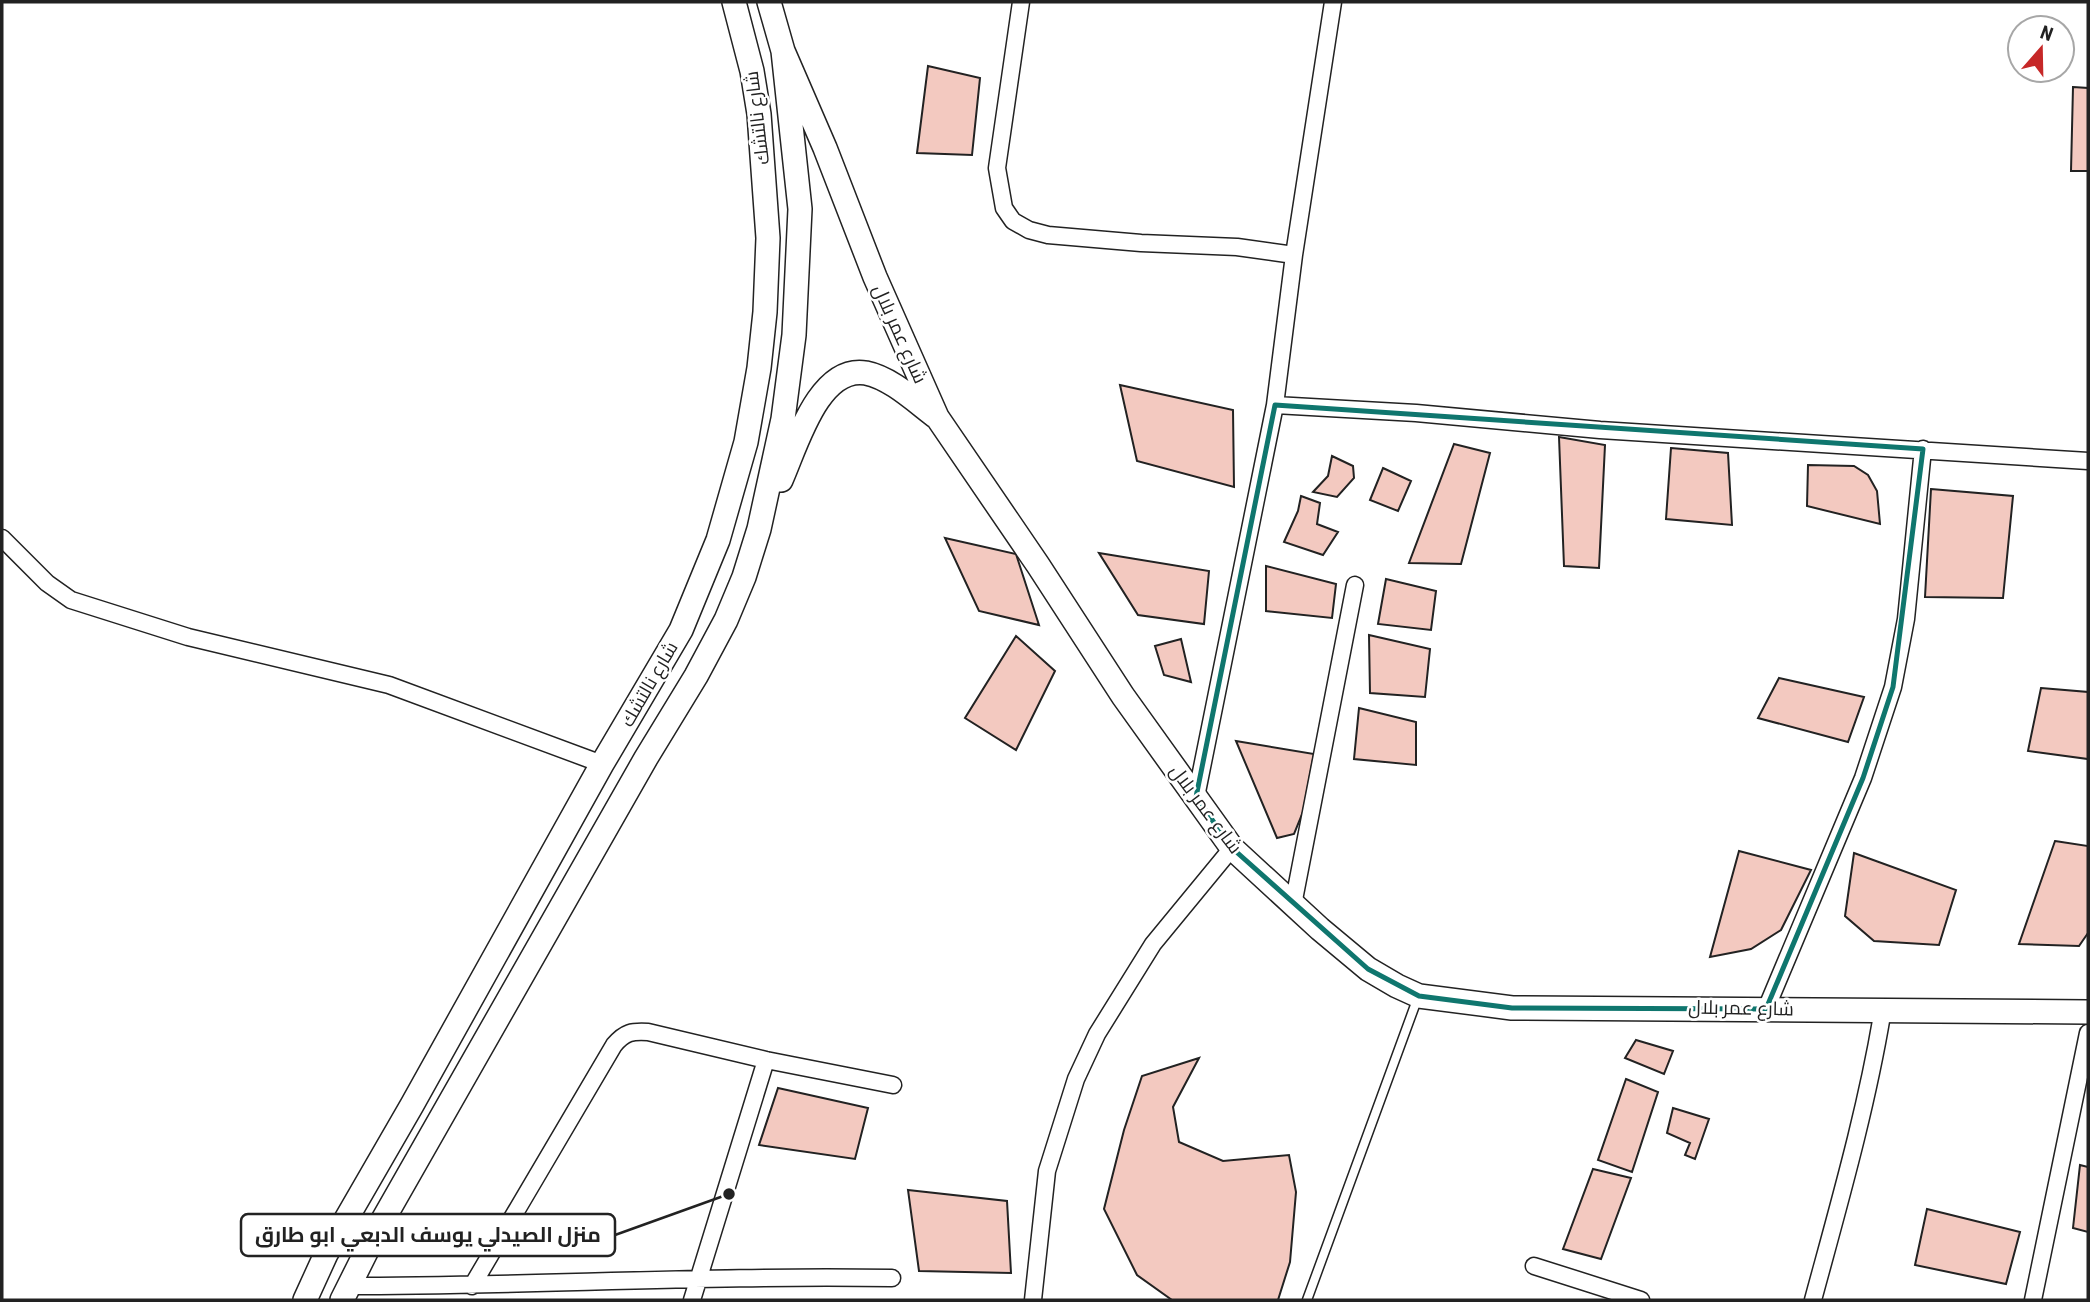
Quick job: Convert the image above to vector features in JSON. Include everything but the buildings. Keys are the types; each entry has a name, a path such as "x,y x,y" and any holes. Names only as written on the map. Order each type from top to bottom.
{"main road":[{"name":"شارع نالتشك","path":"305,1300 326,1254 602,764 681,631 718,540 746,442 759,368 765,312 767,206 759,114 752,71 734,2"},
{"name":"شارع نالتشك","path":"345,1293 383,1220 646,758 696,676 726,620 744,577 759,529 783,419 794,335 798,270 800,209 783,51 769,2"},
{"name":"شارع عمر بلال","path":"783,51 825,148 875,277 937,417 1123,696 1231,848 1368,969 1419,996 1512,1007 2088,1012"},
{"path":"759,529 810,413 829,385 845,374 866,373 894,386 937,417"}],"street":[{"path":"1021,2 997,168 1004,208 1013,221 1029,230 1060,236 1237,247 1294,255"},
{"path":"1196,797 1275,405 1294,255 1333,2"},
{"path":"1275,405 1416,413 1600,430 2088,461"},
{"path":"1766,1009 1863,778 1893,687 1906,619 1923,449"},
{"path":"2,538 47,583 71,600 188,637 389,685 602,764"},
{"path":"1293,905 1355,584"},
{"path":"1034,1300 1047,1171 1076,1079 1097,1034 1127,982 1153,944 1231,848"},
{"path":"1813,1300 1877,1050 1883,1009"},
{"path":"472,1286 622,1035 630,1031 648,1032 766,1060 893,1085"},
{"path":"2033,1300 2088,1033"},
{"path":"692,1300 696,1279 766,1060"},
{"path":"1534,1266 1641,1300"},
{"path":"345,1293 696,1279 892,1278"}],"lane":[{"path":"1307,1300 1419,996"}],"highlighted area":[{"path":"1275,405 1923,449 1893,687 1863,778 1766,1009 1512,1008 1419,996 1368,969 1232,848 1196,797"}],"place":[{"name":"منزل الصيدلي يوسف الدبعي ابو طارق","path":"729,1194"}]}
